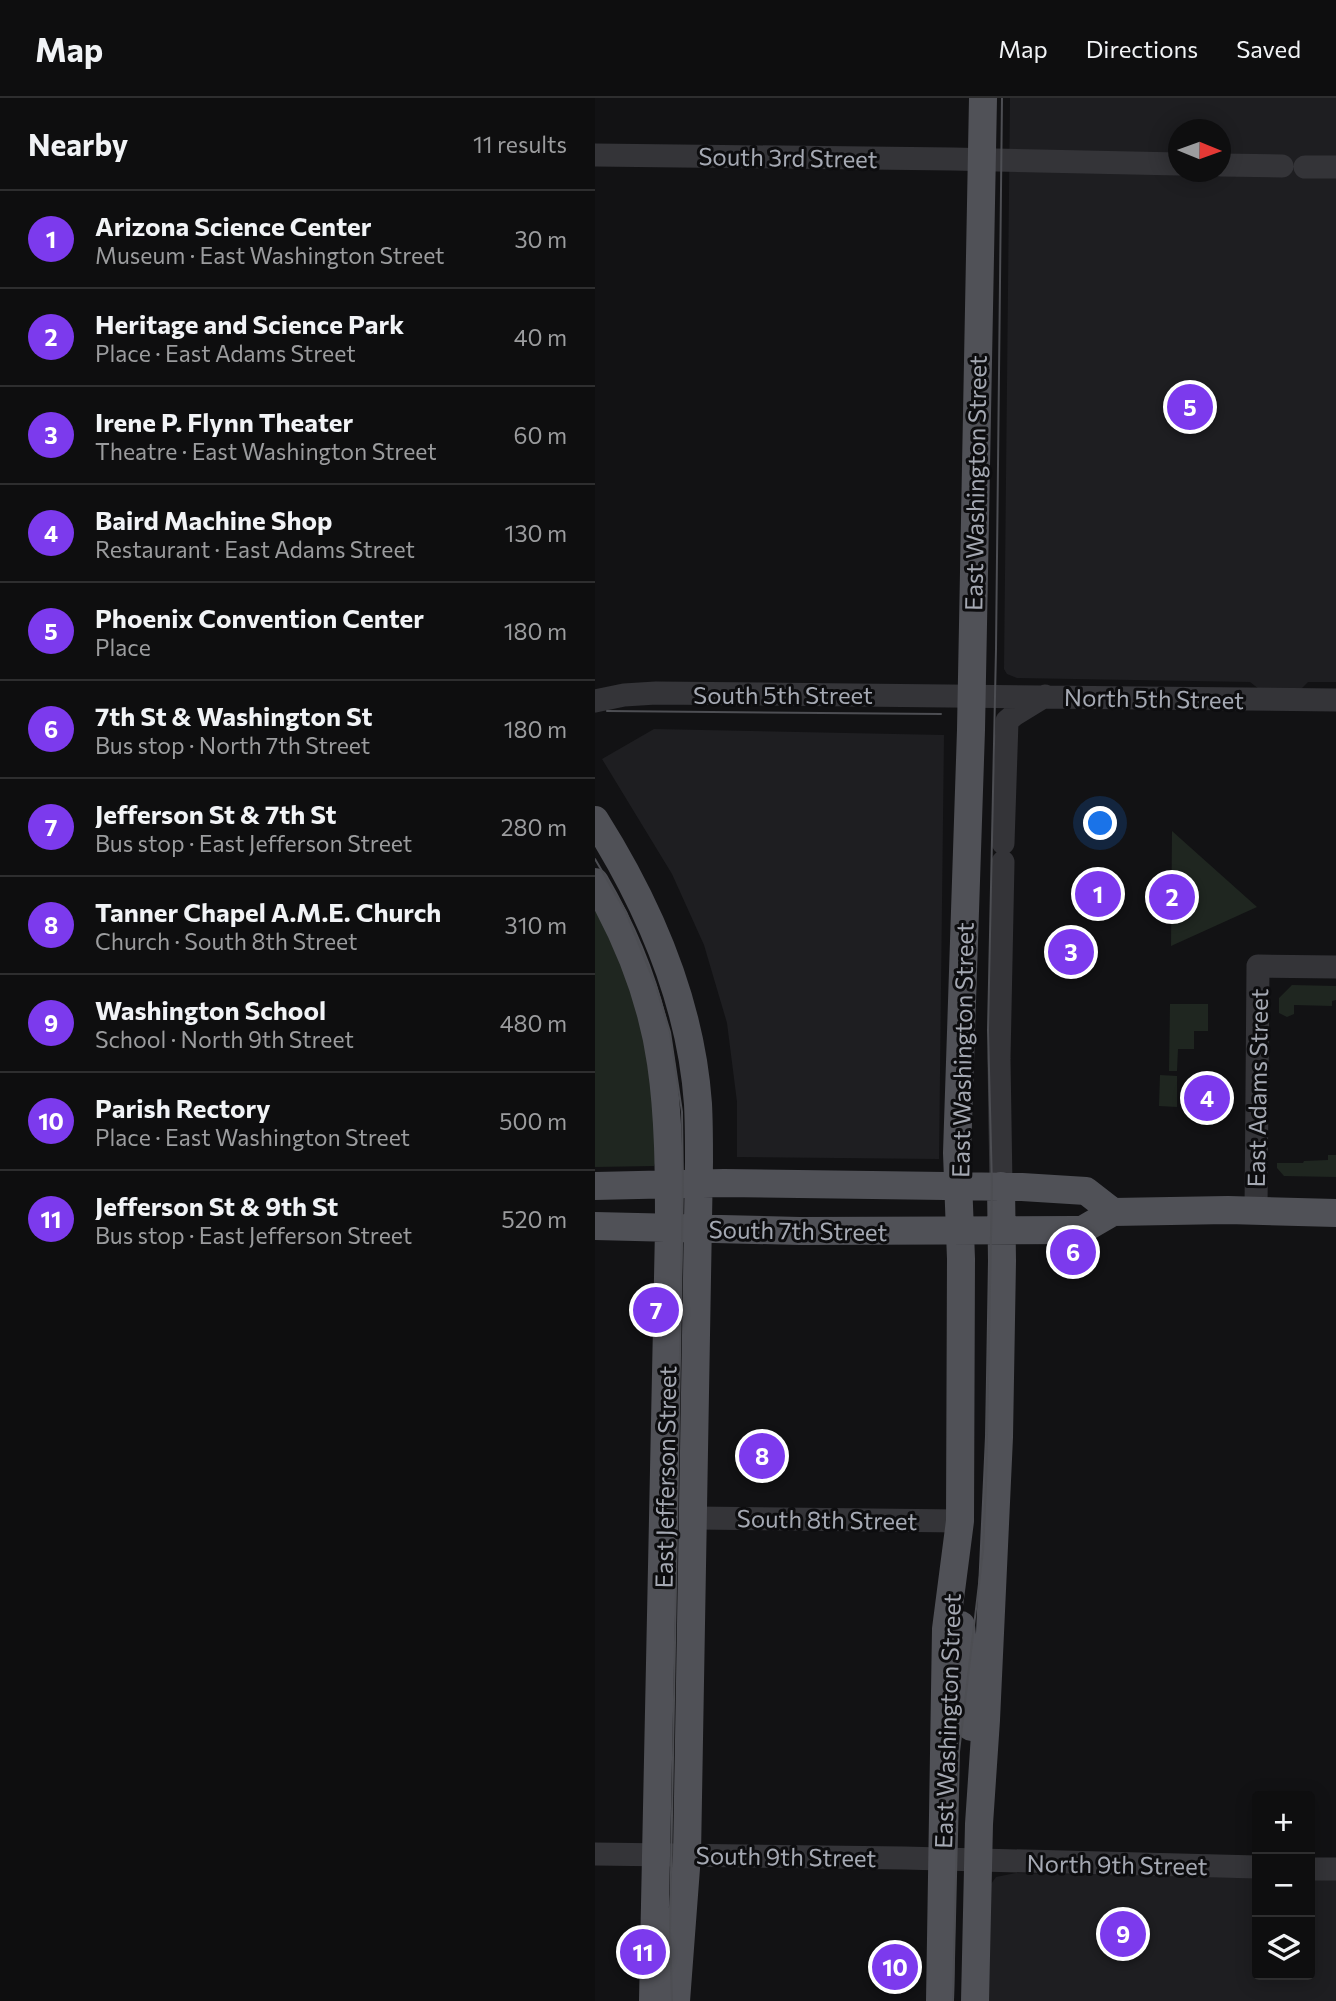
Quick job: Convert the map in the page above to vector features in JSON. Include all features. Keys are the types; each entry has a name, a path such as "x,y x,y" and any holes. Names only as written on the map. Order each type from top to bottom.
{"main road":[{"name":"East Washington Street","path":"940,2001 946,1629 960,1521 960,1230 957,1153 971,696 983,98"},
{"name":"East Jefferson Street","path":"595,820 639,901 669,969 688,1036 698,1102 699,1184 687,1868 676,2001"},
{"name":"East Jefferson Street","path":"595,882 639,975 663,1073 667,1113 669,1228 653,2001"},
{"name":"South 7th Street","path":"595,1186 1001,1186 1086,1191 1113,1212 1082,1230 698,1229 595,1226"},
{"name":"East Washington Street","path":"975,2001 979,1824 999,1437 1001,1186"},
{"path":"1113,1212 1336,1213"},
{"path":"960,1521 961,1623 979,1824"},
{"name":"East Jefferson Street","path":"687,1868 692,1926 692,2001"}],"street":[{"name":"South 3rd Street","path":"595,155 1168,164"},
{"path":"1231,165 1282,166"},
{"path":"1305,167 1336,167"},
{"name":"South 5th Street","path":"595,701 624,695 656,693 971,696"},
{"name":"North 5th Street","path":"971,696 1336,700"},
{"name":"East Washington Street","path":"1001,1186 999,1059 1007,721 1045,696"},
{"name":"East Adams Street","path":"1256,1211 1258,966 1336,967"},
{"name":"South 8th Street","path":"694,1518 960,1521"},
{"name":"South 9th Street","path":"595,1854 658,1855 687,1868 978,1860"},
{"name":"North 9th Street","path":"978,1860 1252,1867"},
{"path":"1315,1869 1336,1869"}],"shaded area":[{"path":"1010,98 1336,98 1336,682 1308,682 1300,690 1259,689 1250,682 1017,678 1007,674 1004,669"},
{"path":"654,729 944,735 939,1159 737,1157 737,1102 727,1023 704,945 672,874 602,759"},
{"path":"1172,831 1257,907 1171,946"},
{"path":"595,896 620,945 655,1060 658,1155 654,1166 595,1167"},
{"path":"1292,985 1336,986 1336,1000 1332,1001 1332,1006 1294,1005 1294,1014 1287,1017 1279,1013 1279,998"},
{"path":"1170,1004 1208,1004 1208,1031 1194,1031 1194,1049 1178,1049 1177,1071 1169,1071"},
{"path":"1160,1075 1177,1076 1177,1107 1159,1106"},
{"path":"1328,1155 1336,1155 1336,1177 1284,1176 1277,1168 1277,1163 1328,1160"},
{"path":"1016,1873 1252,1878 1252,1980 1315,1980 1315,1879 1336,1880 1336,2001 987,2001 991,1884 996,1877"}],"tram line":[{"path":"953,2001 959,1752 983,1550 986,1483 992,1186 988,1030 996,649 1002,98"},
{"path":"607,711 941,714"},
{"path":"595,859 626,912 656,986 670,1032 682,1112 670,1930 672,2001"}],"place":[{"name":"Phoenix Convention Center","path":"1190,407"},
{"name":"Arizona Science Center","path":"1098,894"},
{"name":"Heritage and Science Park","path":"1172,897"},
{"name":"Irene P. Flynn Theater","path":"1071,952"},
{"name":"Baird Machine Shop","path":"1207,1098"},
{"name":"7th St & Washington St","path":"1073,1252"},
{"name":"Jefferson St & 7th St","path":"656,1310"},
{"name":"Tanner Chapel A.M.E. Church","path":"762,1456"},
{"name":"Washington School","path":"1123,1934"},
{"name":"Jefferson St & 9th St","path":"643,1952"},
{"name":"Parish Rectory","path":"895,1967"}]}
